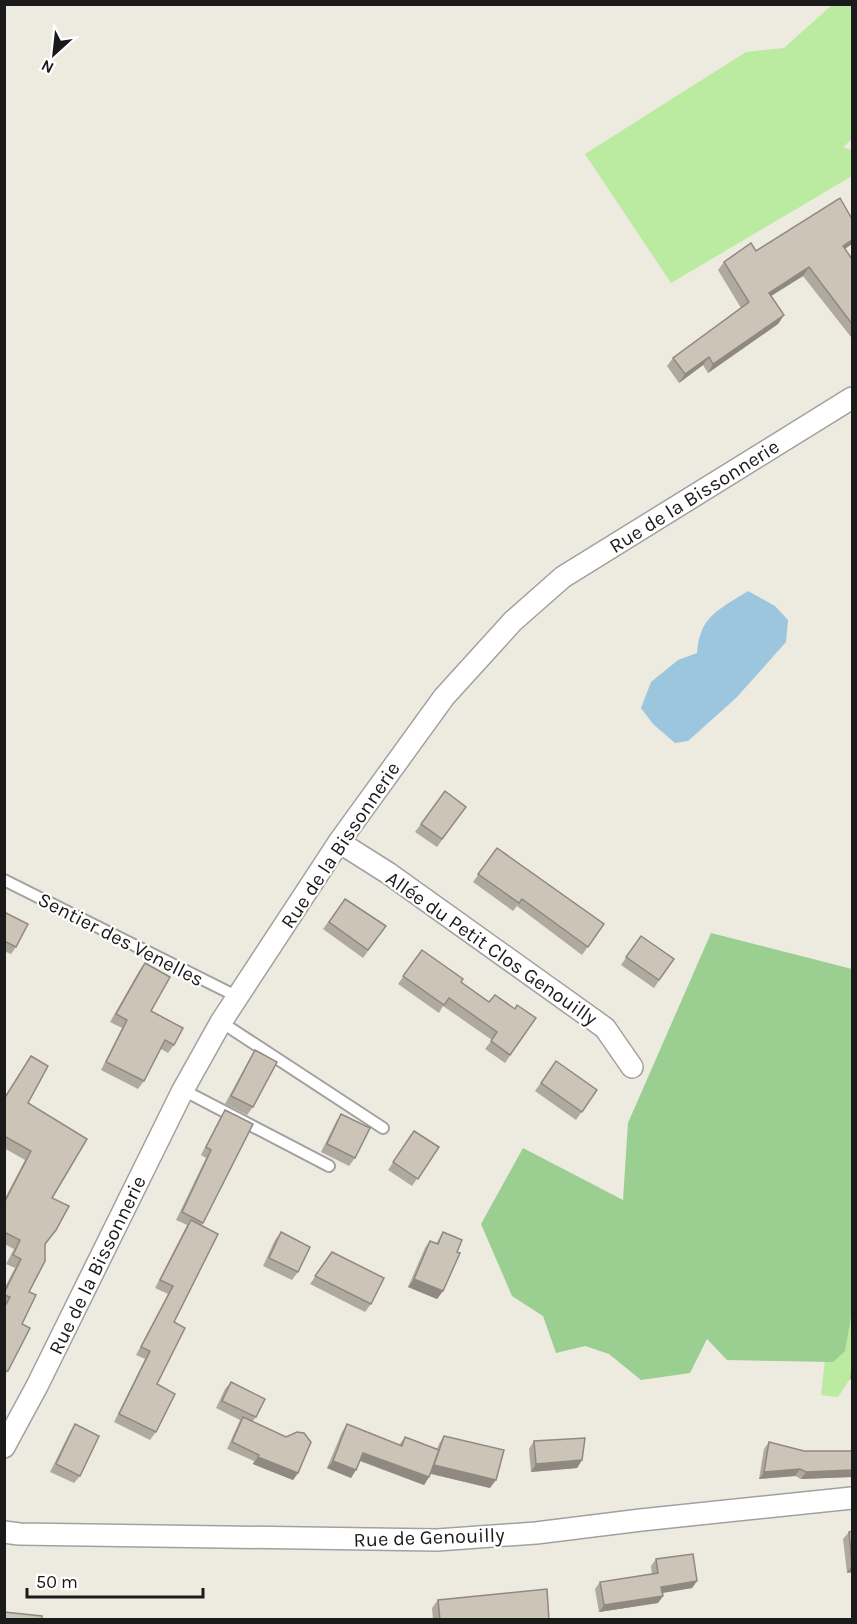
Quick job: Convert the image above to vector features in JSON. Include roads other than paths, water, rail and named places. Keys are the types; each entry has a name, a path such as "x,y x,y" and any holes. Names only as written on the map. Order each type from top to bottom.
{"street":[{"name":"Rue de la Bissonnerie","path":"4,1447 37,1386 183,1090 221,1022 339,842 444,698 513,621 563,577 852,398"},
{"name":"Allée du Petit Clos Genouilly","path":"339,842 397,880 605,1028 632,1067"},
{"name":"Rue de Genouilly","path":"4,1532 42,1535 437,1540 536,1533 852,1498"}],"lane":[{"name":"Sentier des Venelles","path":"4,880 238,997"},
{"path":"221,1022 383,1128"},
{"path":"183,1090 329,1166"}],"water":[{"path":"748,591 775,606 788,620 786,642 736,698 688,741 675,743 653,724 641,708 651,682 678,660 697,653 702,630 707,622 720,609"}]}
